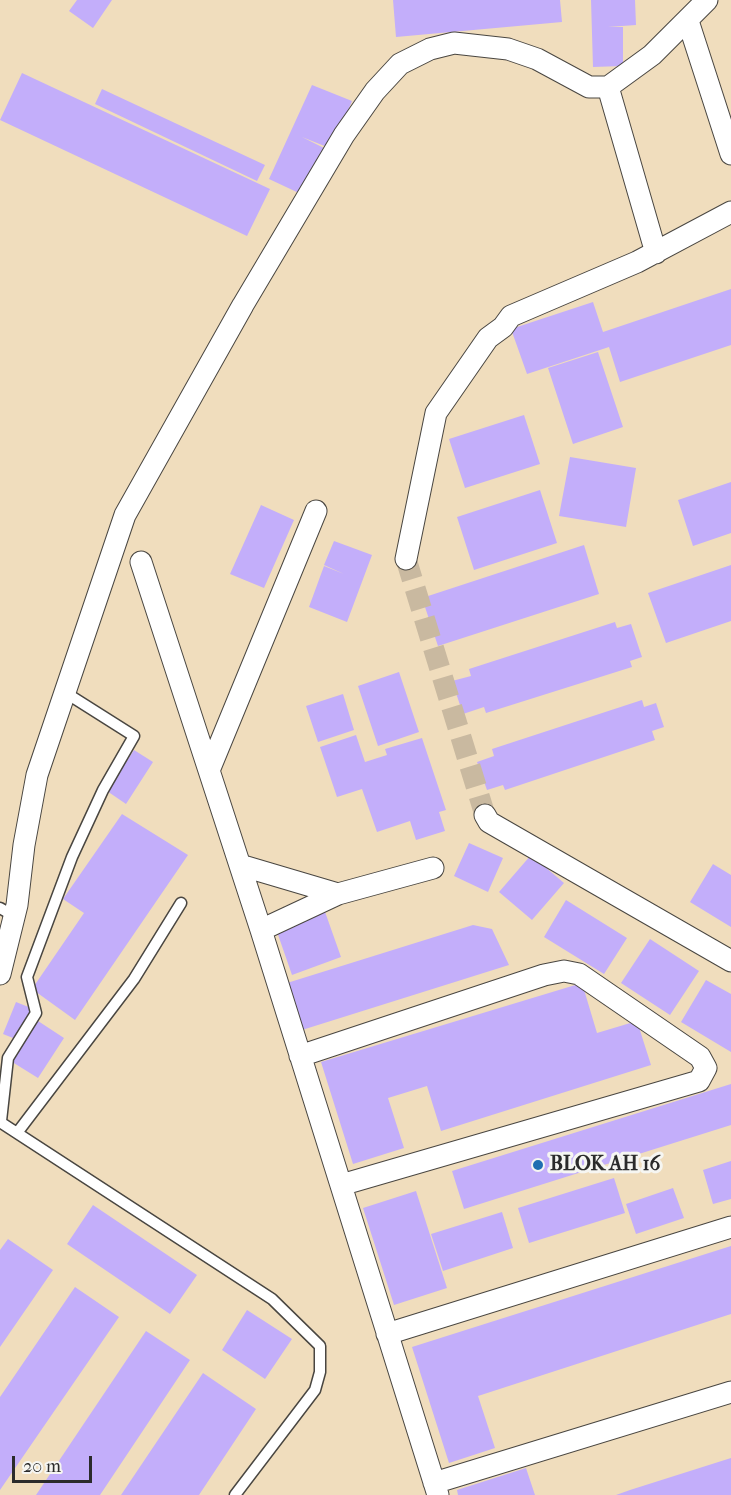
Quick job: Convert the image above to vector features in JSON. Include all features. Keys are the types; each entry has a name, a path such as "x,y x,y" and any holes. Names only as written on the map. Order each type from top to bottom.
{"street":[{"path":"0,974 7,912 37,775 125,515 243,305 344,135 375,91 400,64 430,49 454,43 508,49 537,59 589,87 608,87 652,55 708,0"},
{"path":"688,21 731,154"},
{"path":"608,87 656,253"},
{"path":"406,559 436,413 488,338 503,327 511,316 656,253 731,212"},
{"path":"210,768 316,511"},
{"path":"141,562 210,768 436,1489 731,1392"},
{"path":"485,815 489,822 731,961"},
{"path":"240,865 338,894"},
{"path":"261,930 338,894 433,868"},
{"path":"300,1056 564,970 579,974 700,1057 706,1068 699,1081 341,1185"},
{"path":"387,1334 731,1227"}],"lane":[{"path":"66,693 134,736 103,790 72,857 27,977 36,1013 8,1058 0,1122 272,1299 320,1346 320,1372 315,1390 235,1495"},
{"path":"17,1133 134,979 181,903"}],"building":[{"path":"77,0 112,0 93,28 69,11"},
{"path":"393,0 560,0 562,22 396,37"},
{"path":"591,0 635,0 636,25 608,27 623,27 623,66 593,67"},
{"path":"22,73 270,189 247,236 0,120"},
{"path":"312,85 352,101 332,149 302,137 324,148 301,194 269,179"},
{"path":"102,89 265,165 257,181 95,104"},
{"path":"731,289 731,345 620,382 609,347 527,374 511,329 593,302 603,332"},
{"path":"598,352 623,427 573,444 548,368"},
{"path":"524,415 540,464 465,488 449,439"},
{"path":"570,457 636,468 626,527 559,516"},
{"path":"731,482 731,533 693,546 678,500"},
{"path":"540,490 557,543 474,570 457,517"},
{"path":"261,505 294,520 264,588 230,574"},
{"path":"334,541 372,555 347,622 309,607 324,566 344,574 324,565"},
{"path":"584,545 599,594 438,646 422,598"},
{"path":"731,565 731,621 666,643 648,593"},
{"path":"615,622 617,628 631,624 642,657 630,661 632,667 486,713 484,707 463,714 452,681 471,676 469,669"},
{"path":"399,672 419,732 378,746 358,686"},
{"path":"343,694 354,730 318,742 306,706"},
{"path":"642,700 644,707 656,703 664,727 652,731 655,740 505,790 503,785 487,790 477,762 494,756 492,749"},
{"path":"356,735 365,762 387,755 385,749 422,738 446,810 439,812 445,831 416,840 410,821 377,832 362,789 337,797 320,747"},
{"path":"134,750 153,762 126,804 107,791"},
{"path":"122,814 188,855 75,1020 32,989 84,913 63,899"},
{"path":"469,843 503,858 488,892 454,876"},
{"path":"531,855 564,883 532,920 499,892"},
{"path":"713,864 731,875 731,927 690,902"},
{"path":"566,900 627,938 604,974 544,937"},
{"path":"324,909 341,957 292,975 275,926"},
{"path":"473,925 492,929 509,965 302,1030 287,983"},
{"path":"650,939 699,971 670,1015 621,983"},
{"path":"706,980 731,994 731,1052 681,1022"},
{"path":"582,983 597,1033 637,1021 651,1065 441,1131 427,1086 388,1098 404,1148 353,1164 321,1062"},
{"path":"16,1002 31,1008 18,1040 3,1034"},
{"path":"35,1019 64,1038 38,1078 9,1060"},
{"path":"731,1084 731,1125 464,1209 452,1171"},
{"path":"731,1161 731,1199 713,1204 703,1170"},
{"path":"614,1178 625,1213 529,1243 518,1208"},
{"path":"673,1188 684,1218 636,1234 626,1204"},
{"path":"416,1191 447,1288 394,1305 363,1208"},
{"path":"93,1205 197,1275 170,1314 67,1244"},
{"path":"502,1212 513,1248 443,1271 431,1234"},
{"path":"8,1239 53,1270 0,1347 0,1250"},
{"path":"731,1246 731,1314 478,1396 495,1448 449,1463 412,1347"},
{"path":"75,1287 119,1317 0,1490 0,1397"},
{"path":"247,1310 292,1339 265,1379 222,1350"},
{"path":"146,1331 190,1360 100,1495 36,1495"},
{"path":"203,1373 256,1409 199,1495 121,1495"},
{"path":"731,1458 731,1495 616,1495 630,1490"},
{"path":"526,1468 535,1495 458,1495 457,1490"}],"tunnel":[{"path":"406,559 485,815"}],"place":[{"name":"BLOK AH 16","path":"538,1165"}]}
